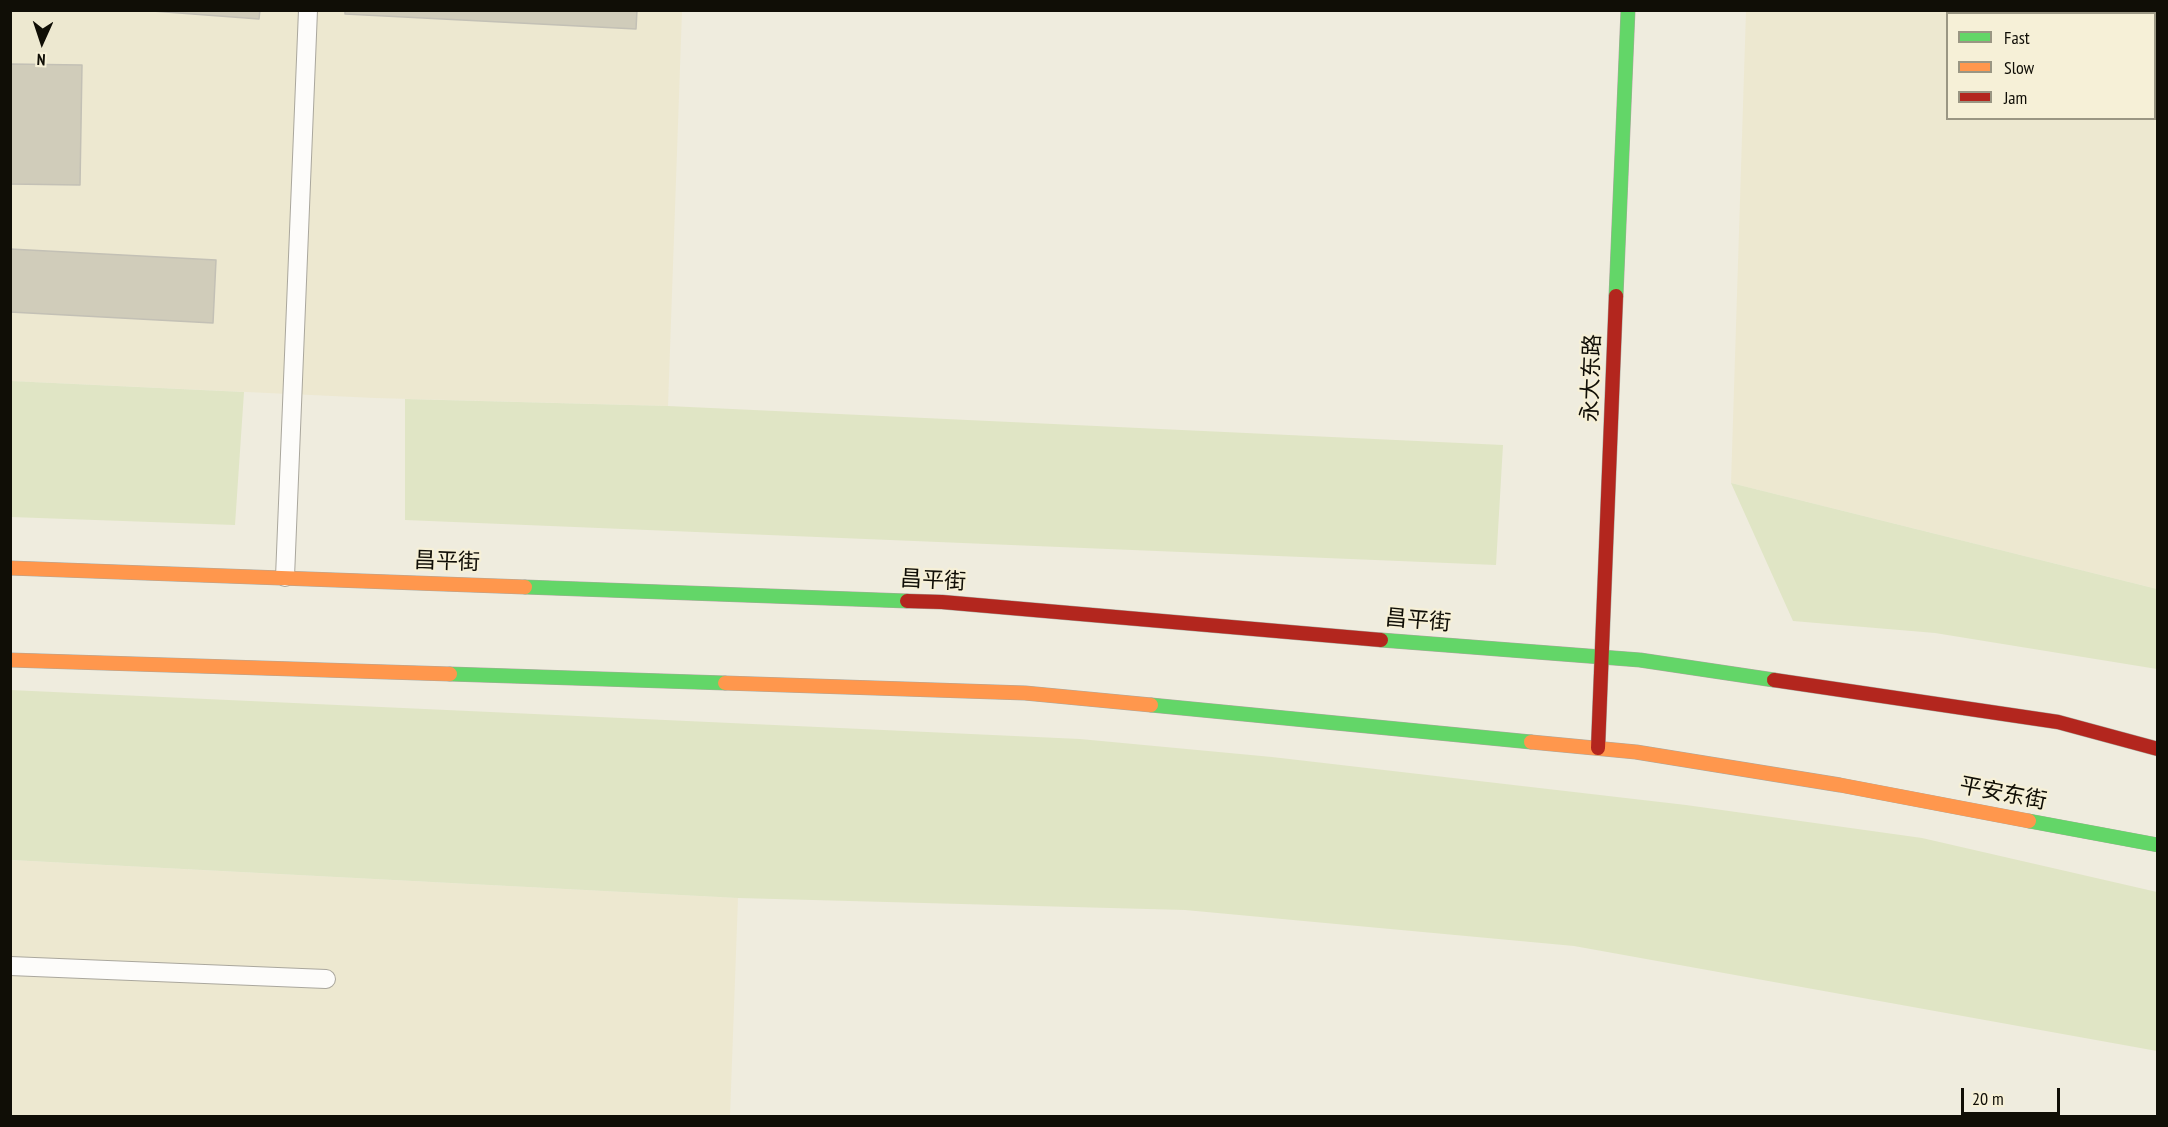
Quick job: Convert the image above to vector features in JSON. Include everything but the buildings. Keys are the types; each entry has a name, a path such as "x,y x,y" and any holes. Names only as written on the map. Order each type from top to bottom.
{"main road":[{"name":"永大东路","path":"1598,748 1628,10"},
{"name":"昌平街","path":"10,568 285,576 942,602 1640,660 2058,722 2157,749"},
{"path":"10,660 1025,693 1598,748"},
{"name":"平安东街","path":"1598,748 1840,785 2157,845"}],"lane":[{"path":"285,576 308,10"},
{"path":"1994,10 2022,12"},
{"path":"10,966 327,979"}],"shaded area":[{"path":"11,11 682,11 668,406 375,398 11,381"},
{"path":"1746,11 2157,11 2157,589 1731,483"},
{"path":"10,860 738,898 730,1116 11,1116"}],"green space":[{"path":"11,381 244,392 235,525 11,517"},
{"path":"405,399 668,406 1503,445 1496,565 405,520"},
{"path":"1731,483 2157,589 2157,669 1935,633 1793,621"},
{"path":"10,690 1080,739 1272,757 1686,805 1922,838 2157,892 2157,1051 1574,946 1185,910 738,898 11,860"}],"traffic: fast":[{"path":"1616,296 1628,10"},
{"path":"525,587 907,601"},
{"path":"1381,640 1640,660 1774,680"},
{"path":"450,674 725,683"},
{"path":"1151,705 1531,742"},
{"path":"2029,821 2158,845"}],"traffic: slow":[{"path":"10,568 525,587"},
{"path":"10,660 450,674"},
{"path":"725,683 1025,693 1151,705"},
{"path":"1531,742 1636,752 1840,785 2029,821"}],"traffic: jam":[{"path":"1598,748 1616,296"},
{"path":"907,601 942,602 1381,640"},
{"path":"1774,680 2058,722 2158,749"}]}
